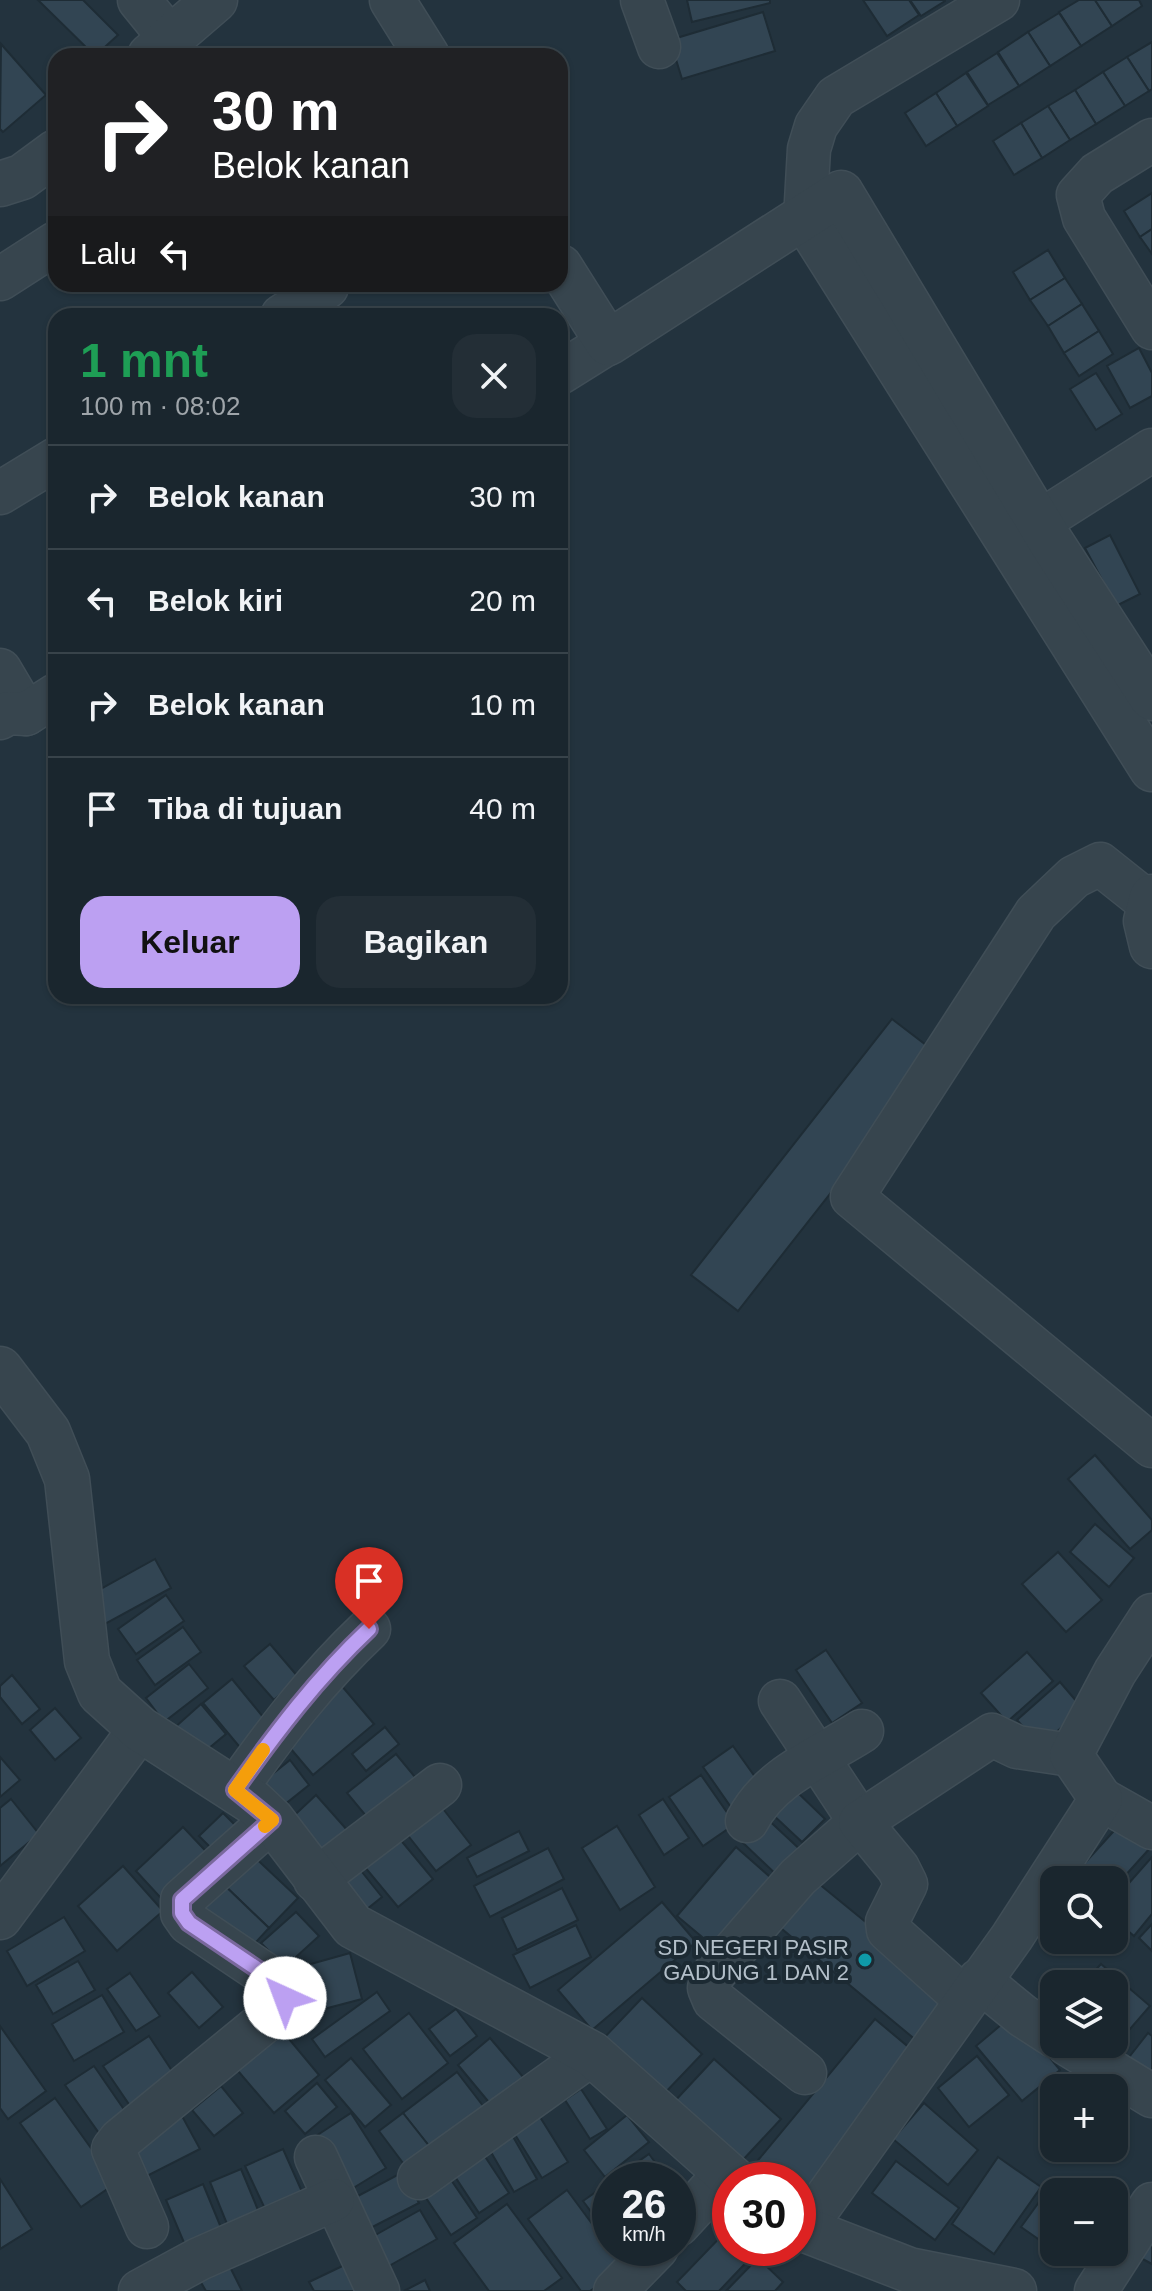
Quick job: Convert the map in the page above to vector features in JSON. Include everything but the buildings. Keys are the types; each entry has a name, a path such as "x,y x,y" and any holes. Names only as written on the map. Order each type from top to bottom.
{"street":[{"path":"139,0 160,47 215,0"},
{"path":"392,0 422,48"},
{"path":"642,0 659,47"},
{"path":"998,0 836,97 812,137 825,182 1030,542 1152,769"},
{"path":"1152,140 1097,174 1078,195 1084,218 1152,328"},
{"path":"0,184 22,177 48,158"},
{"path":"568,368 805,219 825,182"},
{"path":"805,219 1030,542 1152,698"},
{"path":"0,279 48,248"},
{"path":"568,280 608,343"},
{"path":"302,308 332,296"},
{"path":"1030,542 1152,450"},
{"path":"0,493 48,464"},
{"path":"1030,542 1152,477"},
{"path":"0,670 27,709"},
{"path":"1152,946 1146,921 1150,900 1100,864 1074,877 1036,913 852,1197 1152,1446"},
{"path":"0,1369 48,1432 67,1479 90,1677 100,1693 140,1729 235,1790 272,1820 353,1926 375,1941 592,2054 713,2162"},
{"path":"1071,1755 1115,1672 1152,1615"},
{"path":"235,1790 292,1709 327,1669 369,1629"},
{"path":"780,1701 860,1822 898,1868 906,1884 887,1922 888,1930 972,1990 1040,2027"},
{"path":"0,1918 140,1729"},
{"path":"747,1821 758,1800 769,1788 862,1731"},
{"path":"805,2073 714,2000 709,1988 712,1976 798,1877 860,1822 992,1735 1017,1747 1071,1755 1101,1799 1152,1828"},
{"path":"315,1880 440,1785"},
{"path":"816,2207 1012,1937 1101,1799"},
{"path":"147,2227 113,2149 280,2009 285,1998 281,1985 189,1923 182,1913 182,1900 272,1820"},
{"path":"419,2178 592,2054"},
{"path":"1090,2058 1152,2096"},
{"path":"316,2157 333,2200 378,2291"},
{"path":"696,2208 712,2194"},
{"path":"140,2291 199,2259 333,2200"},
{"path":"1096,2291 1152,2204"},
{"path":"816,2235 909,2270 1014,2291"}],"slow traffic":[{"path":"263,1750 235,1790 272,1820 265,1826"}],"place":[{"name":"SD NEGERI PASIR GADUNG 1 DAN 2","path":"865,1960"}],"route":[{"path":"285,1998 281,1985 189,1923 182,1913 182,1900 272,1820 235,1790 292,1709 327,1669 369,1629"}]}
